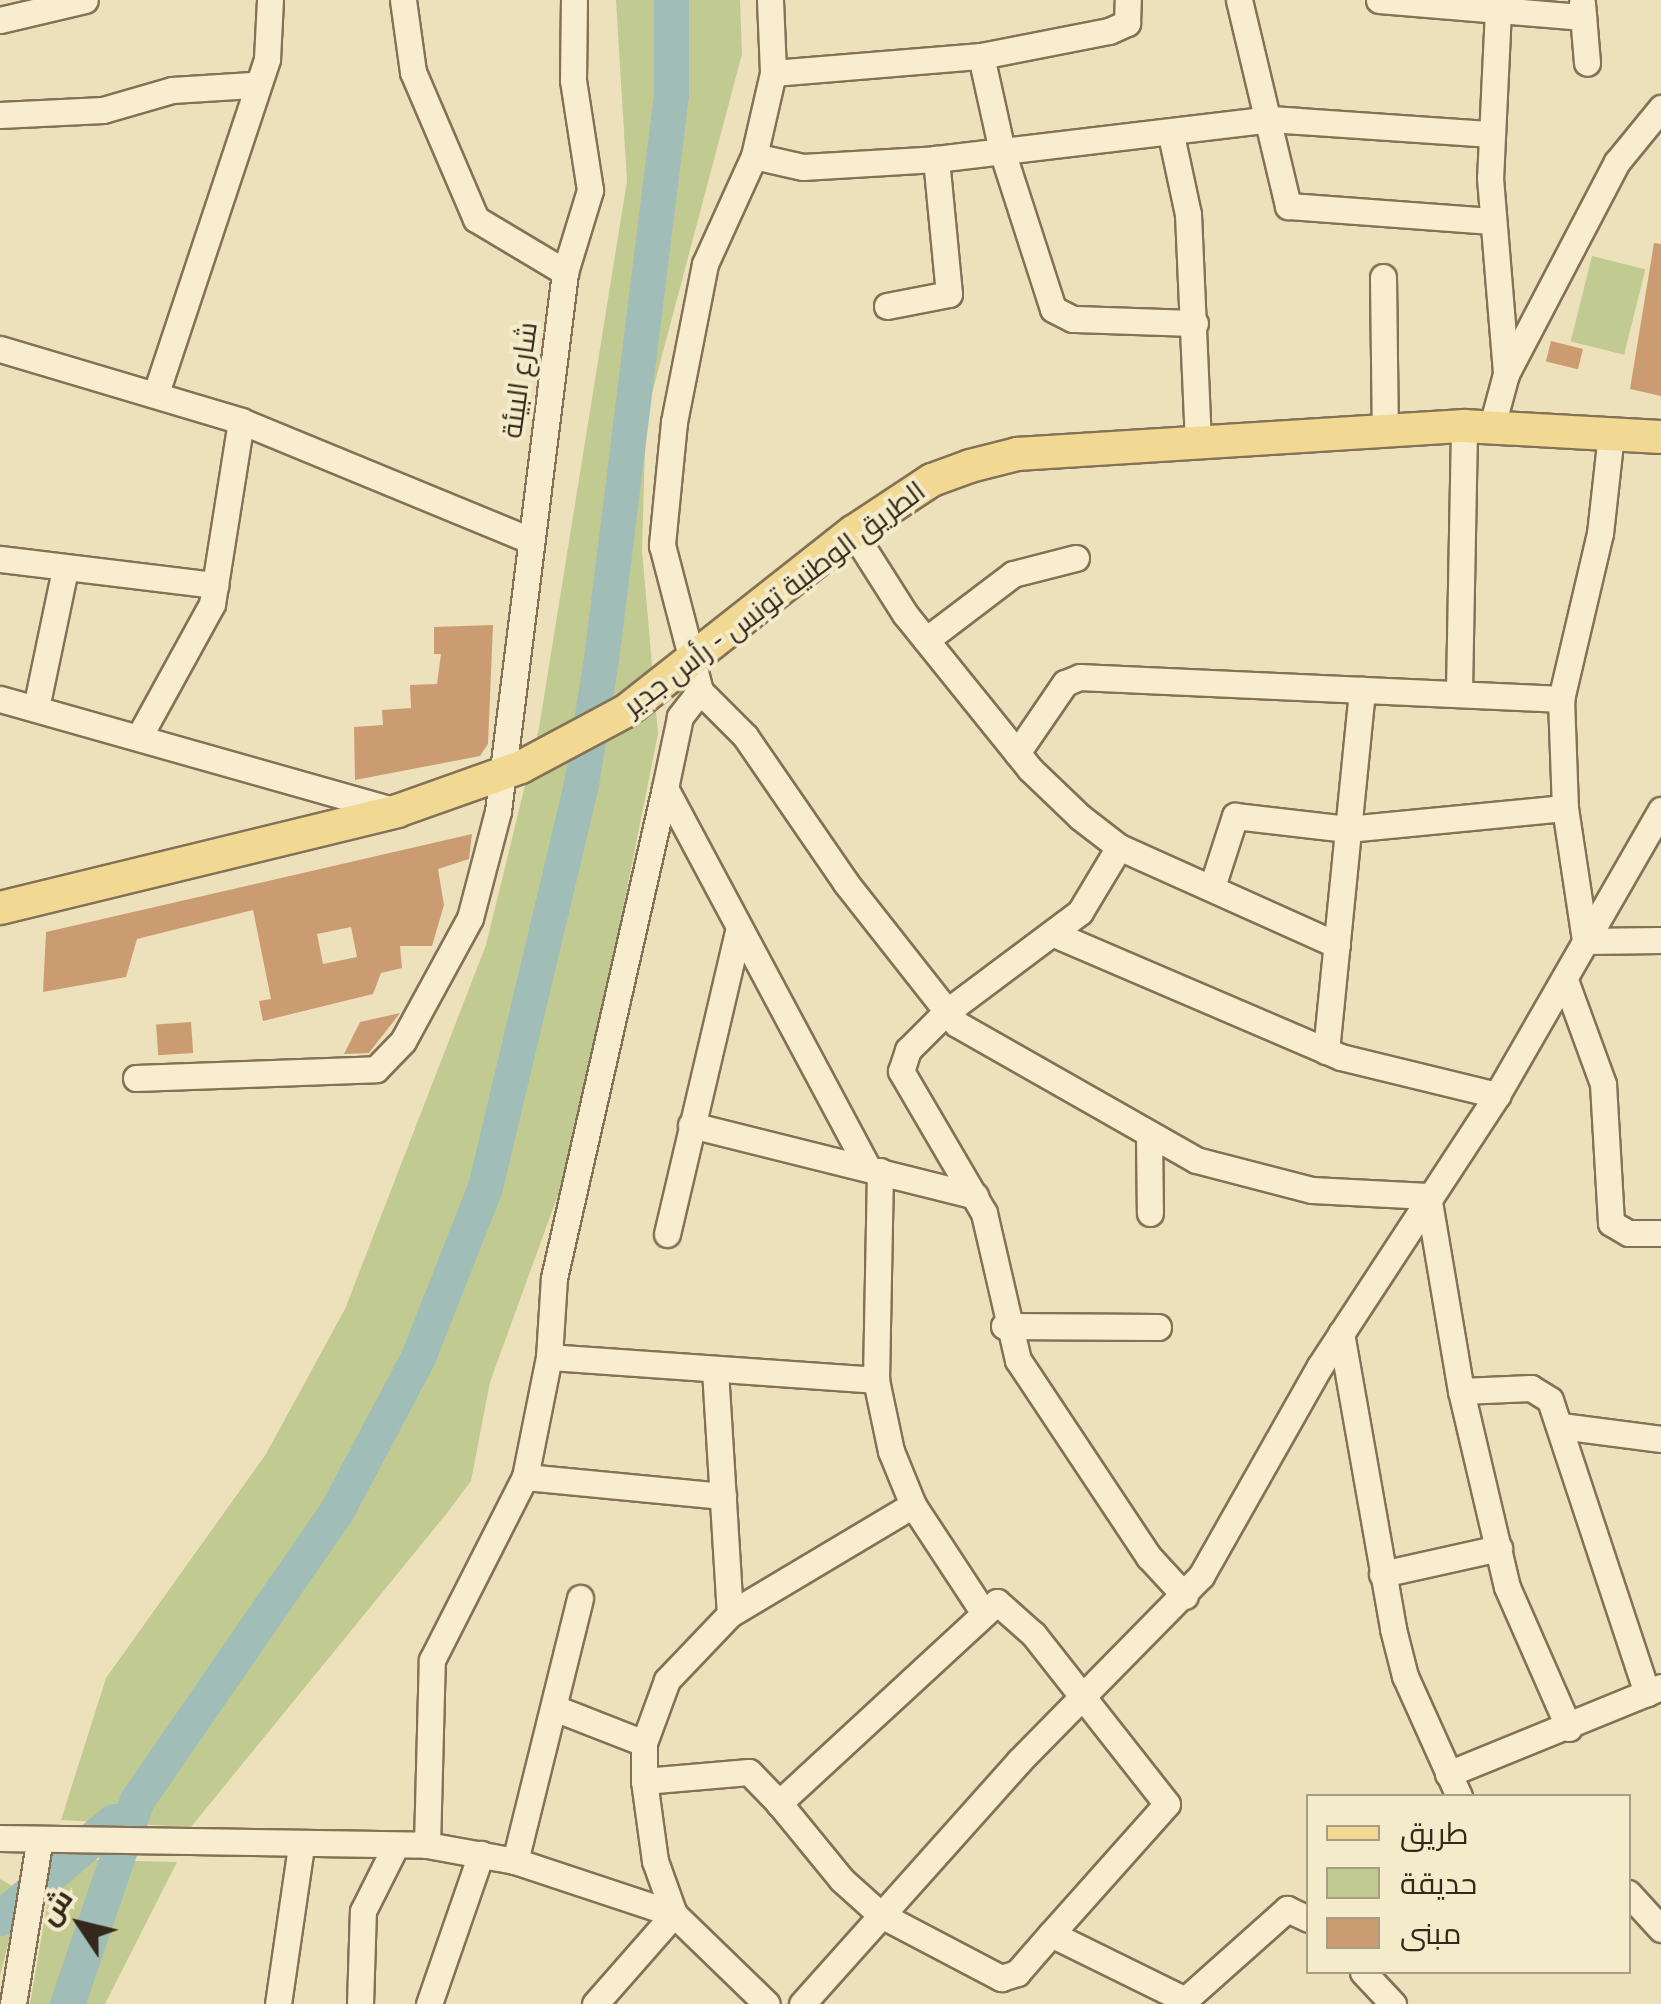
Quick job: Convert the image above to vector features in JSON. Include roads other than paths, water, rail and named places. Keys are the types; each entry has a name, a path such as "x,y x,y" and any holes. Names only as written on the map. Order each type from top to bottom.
{"main road":[{"name":"الطريق الوطنية تونس - رأس جدير","path":"0,908 397,811 512,770 653,691 697,676 853,532 932,480 970,466 1017,454 1478,426 1642,439"}],"street":[{"path":"0,20 85,0"},
{"path":"156,393 252,84 266,59 270,0"},
{"path":"402,0 413,72 476,219 564,272"},
{"name":"شارع البيئة","path":"136,1078 376,1069 404,1041 470,918 512,770 528,539 564,272 584,218 591,163 574,80 574,0"},
{"path":"770,0 772,73 754,156 705,264 674,422 662,545 697,676 746,736 945,1013 1150,1136 1267,1182 1428,1196"},
{"path":"772,73 981,56 1120,28 1130,15 1128,0"},
{"path":"1239,0 1288,206 1492,220"},
{"path":"1379,0 1462,3 1498,10 1583,8 1588,63"},
{"path":"1498,10 1491,134 1492,220 1506,374"},
{"path":"981,56 1002,151 1061,316 1195,323"},
{"path":"0,115 103,110 172,90 252,84"},
{"path":"1459,690 1478,426 1617,162 1661,108"},
{"path":"754,156 803,167 936,159 1171,135 1270,119 1491,134"},
{"path":"1171,135 1188,214 1198,441"},
{"path":"887,306 949,294 936,159"},
{"path":"1383,277 1385,432"},
{"path":"0,348 241,420 528,539"},
{"path":"140,735 204,622 215,586 241,420"},
{"path":"1584,940 1564,808 1561,698 1600,533 1642,439"},
{"path":"853,532 926,640 1017,752 1120,847 1337,946"},
{"path":"926,640 1013,574 1076,558"},
{"path":"0,559 215,586"},
{"path":"36,708 65,570"},
{"path":"427,1845 432,1660 525,1478 549,1357 554,1278 680,717 697,676"},
{"path":"1017,752 1071,678 1459,690 1561,698"},
{"path":"1326,1051 1362,690"},
{"path":"0,699 140,735 397,811"},
{"path":"664,788 738,932 873,1169 876,1380 913,1505 984,1613"},
{"path":"1212,887 1235,816 1347,829 1564,808"},
{"path":"802,2004 1079,1698 1185,1596 1341,1332 1498,1095 1661,810"},
{"path":"1120,847 1080,912 945,1013 908,1050 901,1072 976,1196 1004,1326 1018,1360 1086,1465 1185,1596"},
{"path":"667,1234 738,932"},
{"path":"1054,934 1326,1051 1498,1095"},
{"path":"1584,940 1661,940"},
{"path":"1564,980 1603,1084 1611,1223 1628,1233 1661,1233"},
{"path":"690,1125 976,1196"},
{"path":"1150,1136 1150,1213"},
{"path":"1428,1196 1461,1391 1516,1614 1569,1728"},
{"path":"1004,1326 1158,1328"},
{"path":"1341,1332 1382,1574 1405,1676 1454,1785 1654,1690 1550,1400 1531,1388 1461,1391"},
{"path":"549,1357 876,1380"},
{"path":"715,1370 730,1614"},
{"path":"1561,1426 1661,1440"},
{"path":"525,1478 723,1496"},
{"path":"674,1914 656,1861 644,1781 644,1742 667,1680 730,1614 913,1505"},
{"path":"1382,1574 1499,1548"},
{"path":"515,1861 557,1709 580,1598"},
{"path":"644,1781 749,1772 780,1803 812,1849 881,1915 1001,1978 1016,1973 1166,1804 1010,1608 998,1602 780,1803"},
{"path":"557,1709 644,1742"},
{"path":"0,1838 39,1844 427,1845 515,1861 674,1914 768,2004"},
{"path":"13,2004 39,1844"},
{"path":"360,2004 364,1911 395,1846"},
{"path":"278,2004 301,1847"},
{"path":"430,2004 481,1854"},
{"path":"1631,1896 1661,1929"},
{"path":"1051,1934 1185,2000 1287,1909 1306,1919"},
{"path":"596,2004 674,1914"},
{"path":"1365,1974 1392,2004"}],"waterway":[{"path":"67,2004 137,1800 336,1512 418,1357 485,1187 581,784 601,659 671,95 671,0"},
{"path":"0,1918 113,1821"}]}
